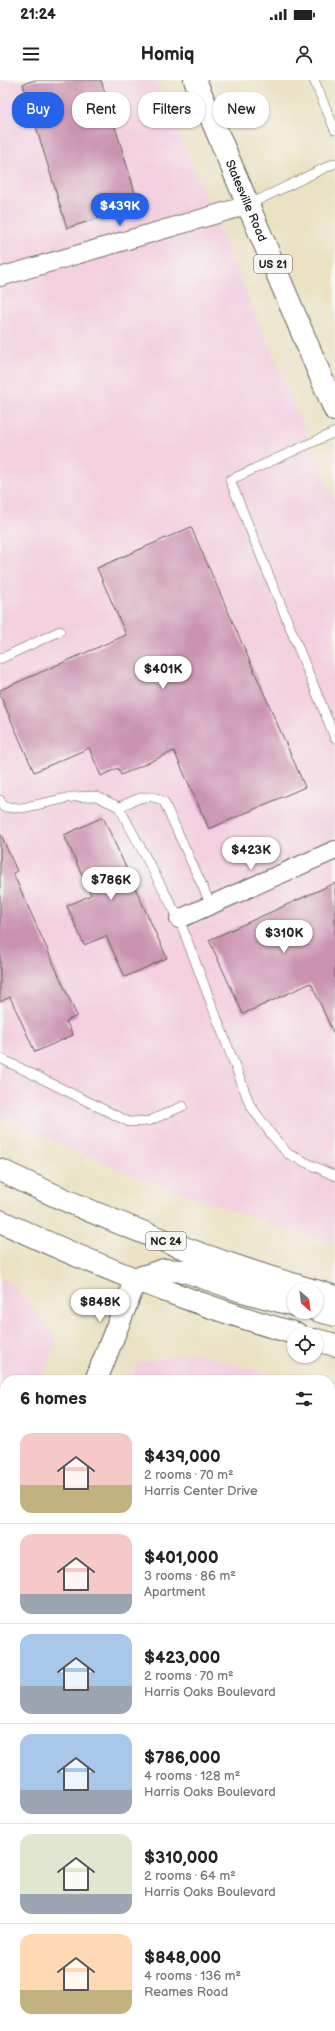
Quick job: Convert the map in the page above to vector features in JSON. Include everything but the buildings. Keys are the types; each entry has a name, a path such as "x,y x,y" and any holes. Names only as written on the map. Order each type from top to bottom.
{"main road":[{"name":"Statesville Road","path":"195,80 335,410"},
{"name":"NC 24","path":"0,1170 137,1230 249,1271 289,1283"},
{"path":"0,1221 136,1279 234,1315 287,1331"},
{"path":"136,1279 164,1270 185,1271 242,1291 287,1303"},
{"path":"98,1375 136,1279"},
{"path":"323,1293 335,1297"},
{"path":"323,1312 335,1315"},
{"path":"323,1342 335,1345"}],"street":[{"path":"0,277 248,205"},
{"path":"179,919 335,850"}],"lane":[{"path":"314,80 335,130"},
{"path":"248,205 335,163"},
{"path":"335,432 230,480 335,738"},
{"path":"0,659 60,631"},
{"path":"1,805 22,808 72,797 96,796 119,807 179,919 250,1105 288,1154 335,1176"},
{"path":"119,807 145,797 156,797 164,802 211,905"},
{"path":"0,1058 5,1059 129,1122 149,1121 183,1106"}],"shaded area":[{"path":"0,80 156,80 161,92 138,92 138,128 176,128 335,502 335,1243 288,1230 135,1176 41,1136 0,1115"},
{"path":"0,1278 12,1283 57,1340 43,1375 0,1375"},
{"path":"192,1352 273,1375 133,1375 137,1363"}]}
